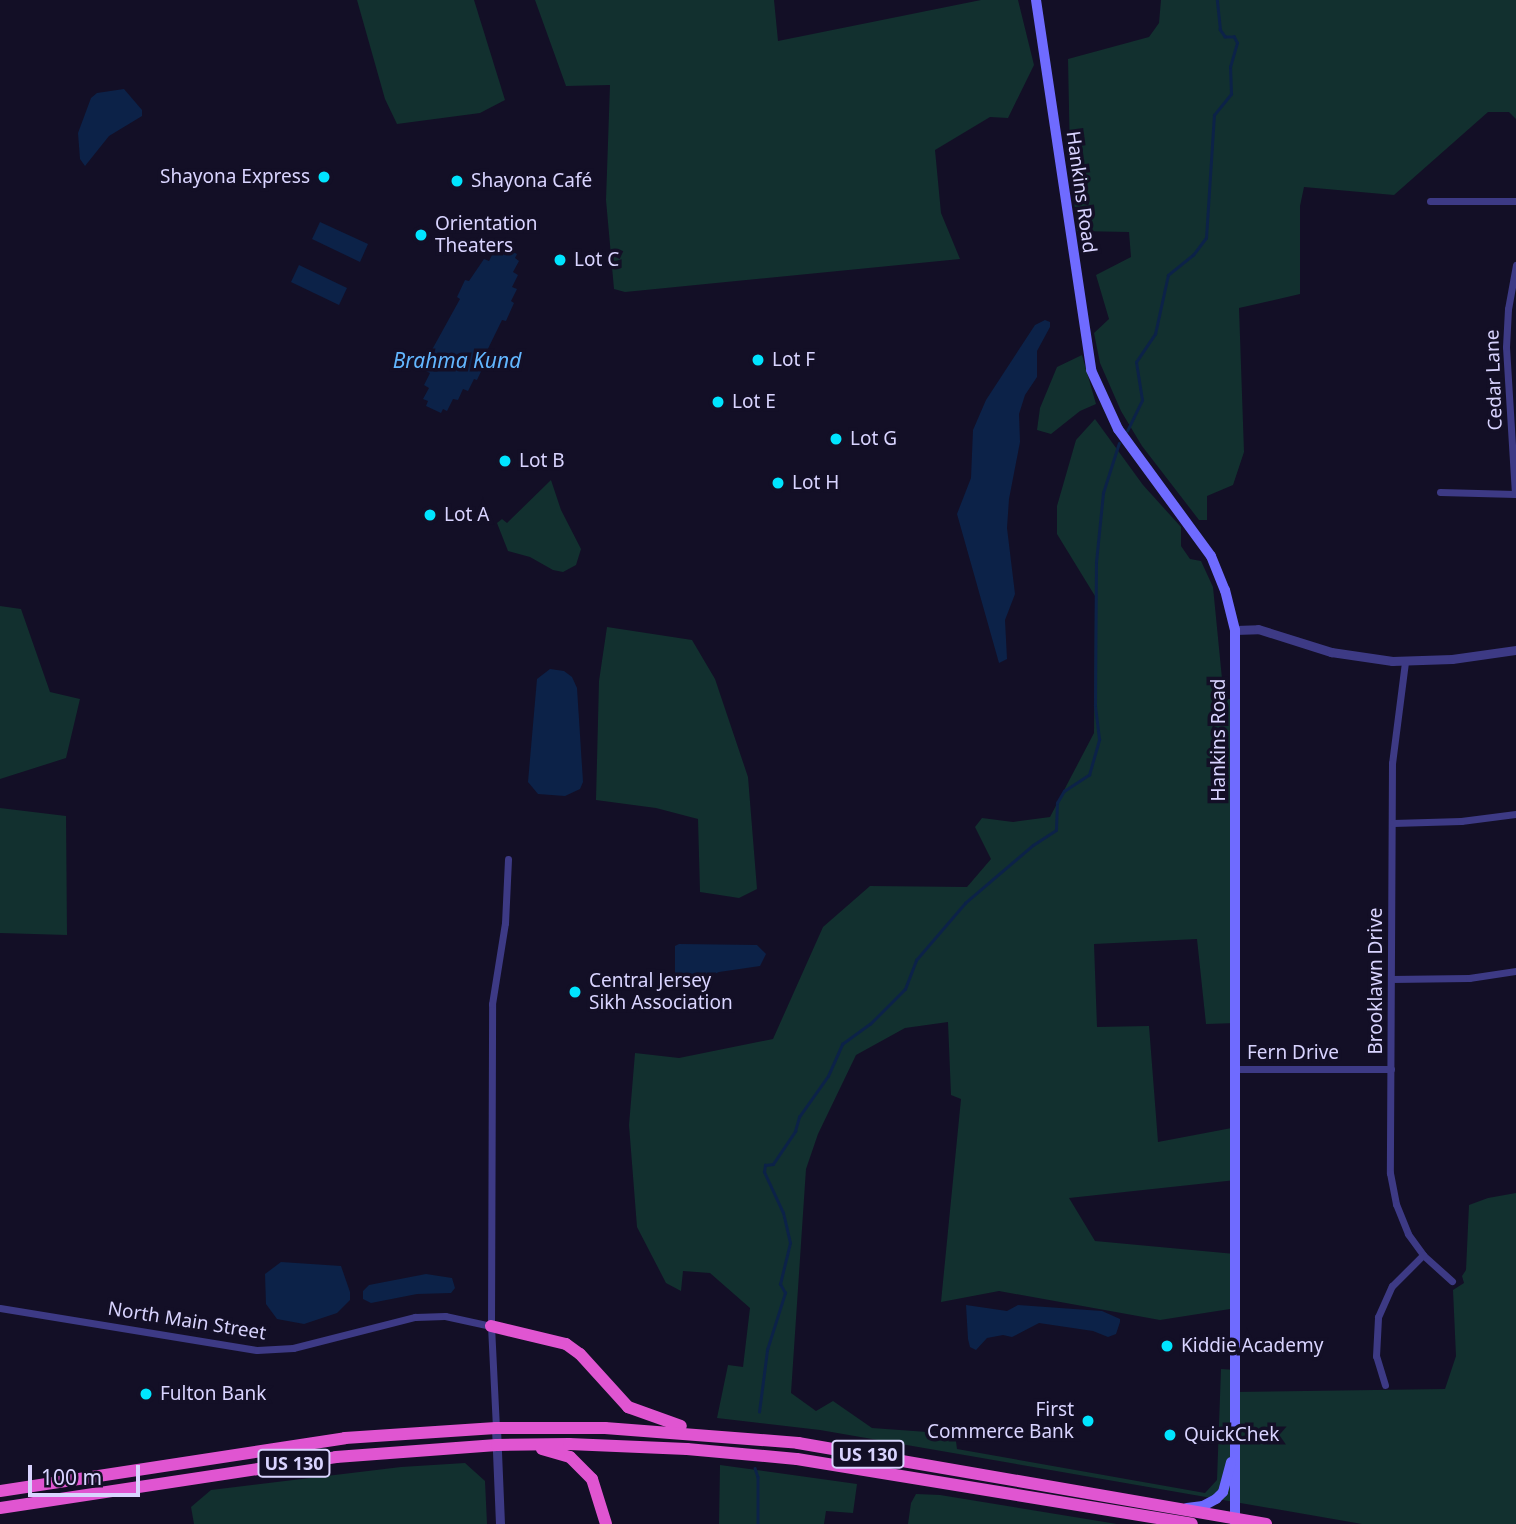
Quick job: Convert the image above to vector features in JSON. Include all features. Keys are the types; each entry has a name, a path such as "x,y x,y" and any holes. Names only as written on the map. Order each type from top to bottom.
{"highway":[{"path":"491,1325 566,1344 633,1410 671,1424 715,1434"},
{"name":"US 130","path":"0,1491 312,1442 496,1427 606,1427 715,1434 859,1452 1180,1508 1235,1521 1266,1524"},
{"path":"528,1445 570,1457 582,1467 592,1479 606,1524"},
{"name":"US 130","path":"0,1508 336,1457 528,1445 656,1447 797,1459 1192,1524"}],"main road":[{"name":"Hankins Road","path":"1036,0 1091,370 1118,429 1211,556 1225,590 1236,630 1235,1521"},
{"path":"1180,1508 1203,1506 1223,1492 1236,1441"}],"street":[{"path":"1430,201 1516,201"},
{"name":"Cedar Lane","path":"1515,494 1506,347 1508,309 1516,265"},
{"path":"1506,347 1516,347"},
{"path":"1440,492 1515,494"},
{"path":"1236,630 1258,629 1331,652 1405,662 1516,650"},
{"name":"Brooklawn Drive","path":"1405,662 1394,741 1392,1187 1402,1220 1423,1255 1452,1281"},
{"path":"1393,823 1461,821 1516,814"},
{"path":"500,1524 491,1325 492,1004 505,923 508,859"},
{"path":"1391,979 1469,978 1516,971"},
{"name":"Fern Drive","path":"1237,1069 1391,1069"},
{"path":"1385,1385 1376,1356 1378,1317 1392,1286 1423,1255"},
{"name":"North Main Street","path":"0,1308 257,1350 293,1348 415,1317 445,1316 491,1325"}],"green space":[{"path":"357,0 474,0 505,100 480,113 397,124 385,99"},
{"path":"535,0 774,0 778,41 981,0 1018,0 1034,65 1008,118 990,117 935,150 941,213 960,259 625,292 614,289 606,200 610,85 566,86"},
{"path":"1161,0 1516,0 1516,119 1509,112 1488,112 1394,195 1304,187 1300,206 1300,294 1239,308 1244,452 1233,485 1207,496 1207,520 1199,520 1142,446 1121,411 1100,363 1094,333 1109,319 1096,275 1131,257 1129,232 1077,231 1070,158 1068,59 1149,37 1159,23"},
{"path":"1082,355 1096,404 1080,411 1051,434 1037,430 1040,408 1057,367"},
{"path":"1095,419 1143,485 1181,527 1181,546 1190,559 1201,561 1213,587 1224,699 1236,699 1237,1023 1206,1024 1197,939 1094,944 1097,1027 1149,1026 1158,1142 1237,1127 1236,1180 1069,1198 1095,1241 1235,1254 1230,1309 1160,1320 999,1291 941,1302 961,1099 951,1095 948,1022 905,1028 856,1055 818,1134 806,1169 791,1393 816,1411 833,1401 872,1428 955,1434 957,1449 1205,1493 1217,1480 1221,1369 1236,1370 1235,1392 1445,1389 1456,1356 1453,1290 1464,1283 1462,1276 1466,1270 1469,1205 1516,1193 1516,1524 1362,1524 820,1430 717,1418 728,1365 743,1367 750,1308 710,1273 683,1271 681,1291 666,1283 637,1227 629,1125 635,1053 679,1058 773,1039 823,927 870,886 967,887 991,859 975,827 982,818 1013,822 1050,817 1094,733 1095,596 1057,534 1057,506 1076,440"},
{"path":"551,480 561,510 581,549 576,565 563,572 553,570 530,557 508,551 497,523 502,519 507,523"},
{"path":"0,606 21,609 50,692 80,699 66,758 0,779"},
{"path":"607,627 692,640 715,679 748,777 757,889 739,898 700,892 698,819 656,808 596,800 599,681"},
{"path":"0,808 66,816 67,935 0,933"},
{"path":"465,1463 485,1481 487,1524 194,1524 191,1507 211,1490 401,1467"},
{"path":"720,1465 857,1484 853,1513 826,1511 824,1524 719,1524"},
{"path":"916,1494 940,1495 1117,1524 908,1524 911,1503"}],"water":[{"path":"124,89 142,110 142,116 109,136 85,166 80,159 78,133 91,98 97,93"},
{"path":"320,222 368,244 360,262 312,239"},
{"name":"Brahma Kund","path":"501,246 517,254 515,258 519,261 513,272 518,275 512,287 517,289 511,301 514,303 506,321 502,320 482,361 485,363 477,380 474,379 468,391 463,389 458,400 453,399 447,411 443,409 441,413 426,406 428,401 423,399 429,388 424,385 430,373 426,371 431,359 428,357 460,299 457,297 465,280 469,281 484,259 489,261 495,249 499,251"},
{"path":"299,265 347,288 339,305 291,282"},
{"path":"1045,320 1050,322 1050,327 1037,351 1037,377 1025,395 1019,414 1020,442 1009,499 1007,528 1015,594 1005,620 1007,659 999,663 957,514 971,478 973,430 986,400 1035,325"},
{"path":"550,669 564,671 572,677 577,688 583,782 580,789 565,796 538,794 528,782 537,679"},
{"path":"757,945 766,954 760,966 719,972 684,987 672,980 675,973 675,946"},
{"path":"281,1262 341,1266 350,1300 337,1313 304,1324 277,1319 266,1304 265,1274"},
{"path":"426,1274 452,1278 455,1288 451,1293 417,1294 371,1303 363,1299 363,1291 369,1285"},
{"path":"966,1305 1007,1311 1018,1305 1102,1311 1120,1319 1120,1322 1116,1334 1108,1337 1093,1331 1039,1323 1012,1337 1003,1335 987,1338 976,1350 970,1347 968,1339"}],"waterway":[{"path":"1127,431 1142,400 1136,362 1155,334 1168,275 1193,255 1206,238 1214,115 1231,94 1230,67 1237,43 1234,37 1225,37 1220,30 1217,0"},
{"path":"759,1412 767,1350 785,1293 780,1284 790,1243 783,1213 764,1172 765,1165 773,1164 795,1131 799,1117 828,1076 842,1044 870,1024 905,989 916,960 965,903 1033,845 1056,830 1057,803 1064,791 1089,775 1099,739 1095,705 1096,562 1103,493 1119,443"},
{"path":"755,1468 758,1477 758,1524"}],"place":[{"name":"Shayona Express","path":"324,177"},
{"name":"Shayona Café","path":"457,181"},
{"name":"Orientation Theaters","path":"421,235"},
{"name":"Lot C","path":"560,260"},
{"name":"Lot F","path":"758,360"},
{"name":"Lot E","path":"718,402"},
{"name":"Lot G","path":"836,439"},
{"name":"Lot B","path":"505,461"},
{"name":"Lot H","path":"778,483"},
{"name":"Lot A","path":"430,515"},
{"name":"Central Jersey Sikh Association","path":"575,992"},
{"name":"Kiddie Academy","path":"1167,1346"},
{"name":"Fulton Bank","path":"146,1394"},
{"name":"First Commerce Bank","path":"1088,1421"},
{"name":"QuickChek","path":"1170,1435"}]}
